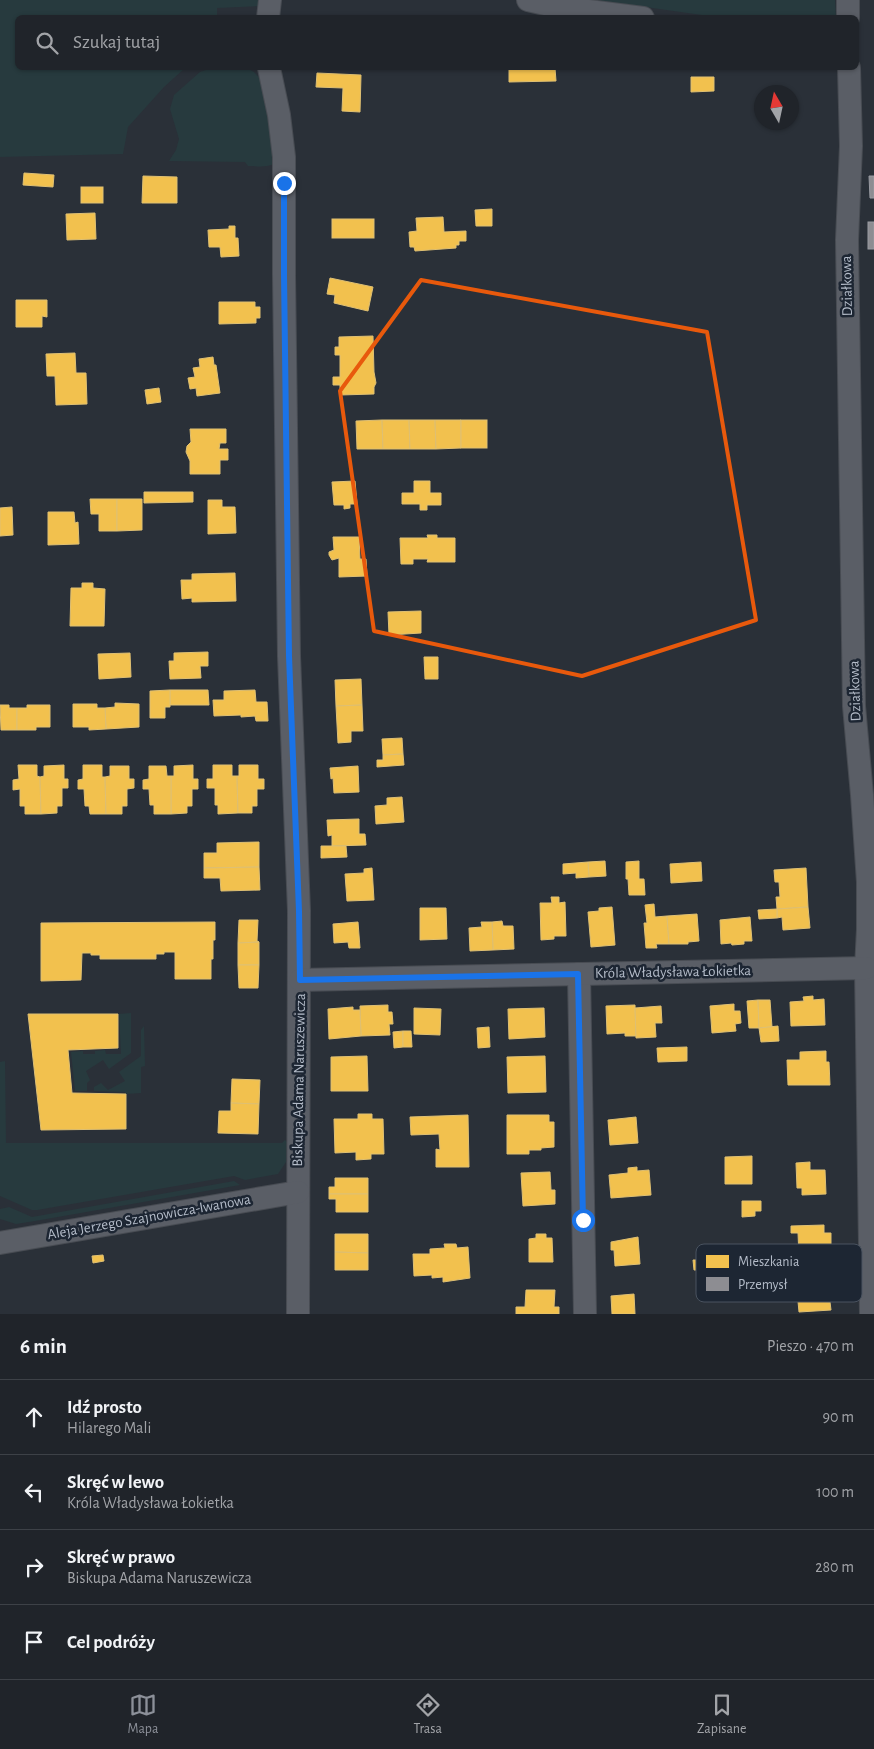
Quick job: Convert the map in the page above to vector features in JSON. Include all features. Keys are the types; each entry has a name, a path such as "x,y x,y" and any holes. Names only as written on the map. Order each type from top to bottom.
{"street":[{"path":"268,15 270,0"},
{"path":"528,0 558,7 621,15"},
{"path":"848,0 848,15"},
{"name":"Biskupa Adama Naruszewicza","path":"268,70 279,115 284,157 289,656 300,980 298,1314"},
{"name":"Działkowa","path":"849,70 851,146 847,240 854,706 868,882 866,968 871,1314"},
{"name":"Króla Władysława Łokietka","path":"300,980 866,968"},
{"path":"578,974 585,1314"},
{"name":"Aleja Jerzego Szajnowicza-Iwanowa","path":"0,1243 298,1192"}],"highlighted area":[{"path":"421,280 707,332 756,620 582,676 374,631 340,391"}],"green space":[{"path":"0,0 263,0 261,6 217,8 217,15 15,15 15,70 183,70 164,87 128,127 123,154 0,157"},
{"path":"596,0 835,0 836,15 702,15"},
{"path":"206,70 250,70 264,83 275,163 269,166 248,166 245,162 169,161 176,150 179,139 170,109 174,95 200,72"},
{"path":"131,1013 131,1053 109,1069 103,1060 86,1071 90,1080 87,1083 87,1091 75,1091 71,1052 83,1051 83,1054 95,1054 95,1051 105,1050 106,1054 121,1054 119,1014"},
{"path":"144,1026 145,1066 141,1067 141,1093 126,1094 125,1092 94,1091 94,1087 101,1083 108,1090 125,1081 119,1072 141,1056 141,1030"},
{"path":"5,1061 6,1143 282,1143 285,1140 287,1142 286,1162 278,1174 245,1180 234,1176 32,1210 0,1196 0,1062"},
{"path":"234,1181 240,1185 35,1221 16,1224 0,1219 0,1209 9,1207 32,1217"}],"building: Mieszkania":[{"path":"509,70 555,70 556,81 509,82"},
{"path":"317,73 361,75 360,112 342,111 343,88 316,87"},
{"path":"691,77 714,77 714,91 691,92"},
{"path":"24,173 54,175 53,187 23,185"},
{"path":"143,176 177,177 177,203 142,203"},
{"path":"81,187 103,187 103,203 81,203"},
{"path":"492,209 492,226 476,226 475,210"},
{"path":"95,213 96,239 67,240 66,214"},
{"path":"443,217 444,232 466,231 466,241 459,241 459,245 456,245 456,248 415,251 414,247 410,247 409,232 417,231 416,218"},
{"path":"332,219 374,219 374,238 332,238"},
{"path":"229,226 235,226 235,238 238,238 239,256 221,257 220,247 209,247 208,230 229,229"},
{"path":"330,278 373,287 368,311 334,303 335,295 327,294"},
{"path":"16,300 47,300 47,317 42,316 42,327 16,327"},
{"path":"219,302 255,302 255,307 260,307 260,318 256,318 256,323 219,324"},
{"path":"373,336 376,383 374,394 340,395 340,385 333,385 333,377 340,377 340,355 335,355 335,347 339,347 339,337"},
{"path":"75,353 76,373 86,373 87,404 56,405 55,376 47,376 46,354"},
{"path":"213,357 220,393 197,396 196,388 190,389 188,378 195,377 193,368 200,367 199,359"},
{"path":"159,388 161,402 147,404 145,390"},
{"path":"382,420 383,449 357,449 356,421"},
{"path":"382,420 409,420 410,449 383,449"},
{"path":"409,420 435,420 436,449 410,449"},
{"path":"435,420 461,420 461,448 436,449"},
{"path":"461,420 487,420 487,448 461,448"},
{"path":"190,429 226,429 226,443 220,443 219,449 228,449 228,460 220,460 220,474 190,474 190,461 186,452 187,446 191,442"},
{"path":"355,481 357,504 350,504 350,508 344,509 344,505 334,505 332,482"},
{"path":"414,481 430,481 430,493 441,493 441,505 427,505 427,510 420,510 420,504 402,504 402,493 414,493"},
{"path":"144,492 193,492 193,502 144,503"},
{"path":"90,499 117,499 117,531 99,531 99,514 91,514"},
{"path":"117,499 142,499 142,530 117,531"},
{"path":"208,500 222,500 222,507 235,507 236,533 208,534"},
{"path":"12,507 13,535 0,536 0,508"},
{"path":"48,512 74,512 75,523 78,522 79,544 48,545"},
{"path":"427,535 437,535 437,538 455,538 455,562 427,562 428,559 413,559 413,564 401,564 400,538 428,538"},
{"path":"333,537 359,537 360,559 366,559 367,576 339,577 339,558 332,560 329,555 329,552 334,550"},
{"path":"235,573 236,601 192,602 192,598 182,599 181,580 192,580 192,574"},
{"path":"82,583 93,583 93,588 105,589 104,626 70,626 71,588 82,588"},
{"path":"421,611 421,633 389,635 388,612"},
{"path":"208,652 208,666 200,666 201,678 170,679 169,661 174,661 174,653"},
{"path":"130,653 131,677 99,679 98,654"},
{"path":"424,657 438,657 438,679 425,679"},
{"path":"361,679 362,705 336,706 335,680"},
{"path":"170,690 208,690 209,705 170,705"},
{"path":"170,690 170,707 165,707 165,718 150,718 150,691"},
{"path":"255,690 256,702 267,702 268,721 256,721 255,716 214,716 213,700 224,700 224,691"},
{"path":"115,703 139,704 139,727 106,729 105,708 115,707"},
{"path":"73,704 97,704 97,708 105,708 106,729 89,730 89,727 73,727"},
{"path":"0,705 9,705 9,708 17,708 17,730 1,730"},
{"path":"27,705 50,705 50,727 36,727 36,730 17,730 17,708 27,708"},
{"path":"362,705 363,731 351,731 351,742 338,743 336,706"},
{"path":"402,738 403,754 383,755 382,739"},
{"path":"403,754 404,765 377,767 377,760 383,760 383,755"},
{"path":"18,765 37,765 37,776 40,777 41,814 25,814 25,806 20,806 20,789 13,790 13,780 19,779"},
{"path":"64,765 64,779 68,779 68,788 62,788 62,806 57,806 57,813 41,814 40,777 44,776 44,766"},
{"path":"83,765 102,765 102,777 105,777 106,814 90,814 89,806 85,806 84,789 78,789 78,780 83,779"},
{"path":"193,765 193,779 198,779 198,789 192,789 192,806 187,806 187,813 171,814 171,776 174,776 174,766"},
{"path":"213,765 232,765 232,776 237,776 238,813 218,814 218,805 215,805 215,788 207,788 207,779 213,779"},
{"path":"239,765 258,765 258,779 264,779 264,789 257,789 257,806 252,806 252,813 238,813 237,776 239,776"},
{"path":"110,766 129,766 129,779 134,779 134,788 127,789 127,806 122,806 122,814 106,814 105,777 110,776"},
{"path":"149,766 166,766 167,776 171,776 171,814 154,814 154,805 150,805 149,789 143,789 143,780 149,779"},
{"path":"358,766 359,792 334,793 330,768"},
{"path":"402,797 404,822 376,824 375,806 387,805 387,798"},
{"path":"359,819 359,834 365,834 366,845 332,846 332,835 328,836 327,820"},
{"path":"259,842 259,867 204,868 204,853 217,853 217,843"},
{"path":"321,846 346,846 347,857 321,858"},
{"path":"605,861 606,876 589,877 588,862"},
{"path":"639,861 639,879 644,879 645,895 629,895 628,879 626,879 626,862"},
{"path":"588,862 589,877 576,878 576,873 563,874 563,864"},
{"path":"701,862 702,881 671,883 670,864"},
{"path":"259,867 260,890 221,891 220,878 204,878 204,868"},
{"path":"372,868 374,900 347,901 345,874 364,873 364,869"},
{"path":"806,868 808,907 777,909 776,897 780,897 779,882 775,882 774,870"},
{"path":"551,897 559,897 559,903 565,902 566,936 554,936 554,939 541,940 540,903 552,903"},
{"path":"654,904 655,917 667,916 669,944 656,944 657,948 646,948 644,923 647,923 645,905"},
{"path":"612,907 615,945 591,947 588,912 599,911 599,908"},
{"path":"808,907 810,928 783,930 782,917 777,918 777,909"},
{"path":"420,908 446,908 447,939 420,940"},
{"path":"777,909 777,918 759,919 758,910"},
{"path":"697,914 699,941 688,942 688,944 669,944 667,916"},
{"path":"750,917 752,941 744,941 744,944 721,944 720,920"},
{"path":"239,920 258,920 257,941 259,942 238,943"},
{"path":"502,921 503,926 513,926 514,949 493,950 492,922"},
{"path":"215,922 211,979 175,979 175,952 164,952 164,954 156,954 156,959 100,959 100,955 82,953 81,980 41,981 41,923"},
{"path":"358,922 360,948 349,948 348,942 334,943 333,924"},
{"path":"481,922 492,922 493,950 470,951 469,928 482,927"},
{"path":"259,942 259,965 238,965 238,943"},
{"path":"238,965 259,965 258,988 239,988"},
{"path":"813,996 813,1000 824,999 825,1025 791,1026 790,1002 804,1001 803,997"},
{"path":"758,1000 759,1028 749,1028 747,1001"},
{"path":"758,1000 770,1000 772,1027 759,1028"},
{"path":"734,1004 734,1011 740,1011 741,1023 735,1024 736,1031 712,1033 710,1006"},
{"path":"388,1005 388,1012 392,1012 393,1024 389,1024 390,1035 361,1036 360,1006"},
{"path":"635,1005 636,1036 625,1036 625,1033 607,1034 606,1006"},
{"path":"661,1006 662,1023 655,1023 656,1037 636,1038 635,1008"},
{"path":"353,1007 353,1010 360,1010 361,1036 329,1039 328,1009"},
{"path":"414,1008 441,1009 440,1035 414,1034"},
{"path":"544,1008 545,1037 509,1039 508,1009"},
{"path":"28,1014 118,1014 118,1048 68,1050 72,1093 126,1094 126,1129 41,1130"},
{"path":"778,1026 779,1041 761,1042 759,1028"},
{"path":"489,1027 490,1047 478,1048 477,1028"},
{"path":"403,1031 403,1047 394,1048 393,1032"},
{"path":"403,1031 411,1031 412,1047 403,1047"},
{"path":"687,1047 687,1061 658,1062 657,1048"},
{"path":"826,1051 826,1062 829,1062 830,1085 788,1085 787,1060 800,1060 800,1052"},
{"path":"367,1056 368,1091 331,1091 331,1057"},
{"path":"545,1056 546,1092 508,1093 507,1057"},
{"path":"232,1079 260,1080 259,1104 231,1103"},
{"path":"231,1103 259,1104 258,1134 218,1133 219,1111 231,1111"},
{"path":"358,1114 372,1114 372,1119 383,1119 384,1154 371,1154 371,1159 356,1160 356,1152 335,1153 334,1119 358,1119"},
{"path":"468,1115 469,1167 436,1167 436,1149 440,1150 439,1134 411,1135 410,1117"},
{"path":"507,1115 549,1115 549,1122 554,1122 554,1147 529,1150 529,1154 507,1154"},
{"path":"636,1117 638,1143 610,1145 608,1120"},
{"path":"752,1156 752,1184 725,1184 725,1157"},
{"path":"810,1162 810,1170 825,1170 826,1194 802,1195 802,1188 797,1188 796,1163"},
{"path":"637,1167 637,1171 649,1170 651,1195 611,1198 609,1175 628,1173 628,1168"},
{"path":"550,1172 551,1190 555,1190 555,1204 523,1206 521,1173"},
{"path":"335,1178 368,1178 368,1194 329,1194 329,1187 335,1187"},
{"path":"329,1194 368,1194 368,1212 336,1212 336,1199 329,1199"},
{"path":"742,1201 761,1201 761,1211 755,1211 755,1216 742,1217"},
{"path":"824,1225 824,1233 831,1233 831,1244 798,1244 798,1233 791,1233 791,1226"},
{"path":"335,1234 368,1234 368,1253 335,1252"},
{"path":"536,1234 546,1234 546,1238 552,1238 553,1262 529,1262 529,1239 536,1238"},
{"path":"638,1237 640,1264 615,1266 614,1250 611,1250 611,1242"},
{"path":"444,1244 456,1244 457,1248 468,1247 470,1278 443,1282 443,1277 432,1278 432,1275 414,1276 413,1254 430,1254 430,1249 445,1248"},
{"path":"335,1252 368,1253 368,1270 335,1270"},
{"path":"103,1255 104,1261 93,1263 92,1256"},
{"path":"693,1260 696,1260 696,1270 694,1270"},
{"path":"526,1290 555,1290 554,1307 559,1307 559,1314 516,1314 516,1307 525,1307"},
{"path":"634,1294 635,1314 612,1314 611,1296"},
{"path":"798,1302 830,1302 831,1310 799,1312"}],"building: Przemysł":[{"path":"869,176 874,176 874,198 870,198"},
{"path":"868,222 874,222 874,249 868,249"}],"route":[{"path":"284,183 290,608 289,656 300,980 578,974 583,1220"}]}
